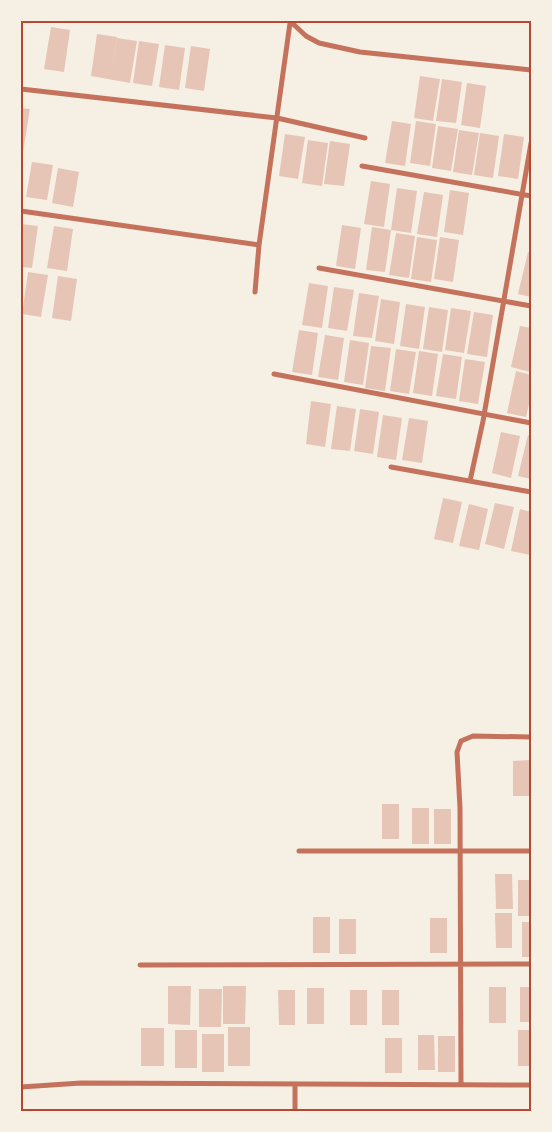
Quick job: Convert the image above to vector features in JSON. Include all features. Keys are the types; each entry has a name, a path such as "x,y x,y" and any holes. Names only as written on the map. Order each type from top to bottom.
{"street":[{"path":"290,22 306,36 319,43 360,52 531,70"},
{"path":"255,292 259,245 290,22"},
{"path":"21,89 277,118 365,138"},
{"path":"470,481 484,414 531,142"},
{"path":"362,166 531,196"},
{"path":"21,211 259,245"},
{"path":"319,268 531,306"},
{"path":"274,374 531,423"},
{"path":"391,467 531,492"},
{"path":"461,1085 458,752 462,741 473,736 531,737"},
{"path":"299,851 531,851"},
{"path":"140,965 531,964"},
{"path":"21,1087 81,1083 531,1085"},
{"path":"295,1085 295,1111"}],"building":[{"path":"51,27 70,30 64,72 44,69"},
{"path":"97,34 117,37 112,70 117,38 137,41 130,83 91,76"},
{"path":"139,41 159,44 152,86 133,83"},
{"path":"165,45 185,48 179,90 159,87"},
{"path":"191,46 210,49 204,91 185,88"},
{"path":"420,76 440,79 433,121 414,118"},
{"path":"442,79 462,82 456,123 436,121"},
{"path":"467,83 486,86 480,128 461,125"},
{"path":"21,108 30,109 23,152 21,151"},
{"path":"392,121 411,124 405,166 385,163"},
{"path":"416,121 436,124 430,166 410,163"},
{"path":"438,126 458,129 451,171 432,168"},
{"path":"459,130 479,133 472,175 453,172"},
{"path":"480,133 499,136 493,178 474,175"},
{"path":"285,134 305,137 298,179 279,176"},
{"path":"504,134 524,137 518,179 498,176"},
{"path":"308,140 328,143 322,186 302,183"},
{"path":"330,141 350,144 344,186 324,184"},
{"path":"32,162 53,165 47,200 26,197"},
{"path":"58,168 79,172 73,207 52,203"},
{"path":"371,181 390,184 384,227 364,224"},
{"path":"397,188 417,191 411,233 391,230"},
{"path":"450,190 469,193 463,235 444,232"},
{"path":"424,192 443,195 437,237 417,234"},
{"path":"21,224 38,226 32,268 21,267"},
{"path":"342,225 361,228 355,269 336,266"},
{"path":"54,226 73,229 67,271 47,268"},
{"path":"372,227 391,230 385,272 366,270"},
{"path":"396,233 415,236 409,278 389,275"},
{"path":"417,237 437,240 431,282 411,279"},
{"path":"440,237 459,240 453,282 434,279"},
{"path":"528,252 531,253 531,297 518,294"},
{"path":"28,272 48,275 41,317 22,314"},
{"path":"58,276 77,279 71,321 52,318"},
{"path":"309,283 328,286 322,328 302,325"},
{"path":"334,287 354,290 347,331 328,328"},
{"path":"359,293 379,296 372,338 353,336"},
{"path":"381,299 400,302 394,344 375,341"},
{"path":"406,304 425,307 419,349 400,346"},
{"path":"429,307 448,310 442,352 423,349"},
{"path":"451,308 471,311 464,353 445,350"},
{"path":"474,312 493,315 487,357 467,354"},
{"path":"520,326 531,328 530,372 511,367"},
{"path":"299,330 318,333 312,375 292,372"},
{"path":"325,335 344,338 338,380 318,377"},
{"path":"350,340 369,343 363,385 344,382"},
{"path":"371,346 391,348 385,391 365,388"},
{"path":"396,349 416,352 409,394 390,391"},
{"path":"419,351 438,354 432,396 413,393"},
{"path":"443,354 462,357 456,399 436,396"},
{"path":"465,359 485,362 478,404 459,401"},
{"path":"516,371 531,375 531,396 526,417 507,413"},
{"path":"311,401 331,404 325,447 306,444"},
{"path":"337,406 356,409 350,451 331,449"},
{"path":"360,409 379,412 373,454 354,451"},
{"path":"383,415 402,418 396,460 377,457"},
{"path":"409,418 428,421 422,463 402,460"},
{"path":"501,432 520,436 511,478 492,473"},
{"path":"528,435 531,436 531,479 518,476"},
{"path":"443,498 462,502 453,543 434,539"},
{"path":"495,503 514,507 504,549 485,544"},
{"path":"469,504 488,509 479,550 459,546"},
{"path":"520,509 531,512 530,555 511,551"},
{"path":"530,760 530,796 513,796 513,761"},
{"path":"382,804 399,804 399,839 382,839"},
{"path":"412,808 429,808 429,844 412,844"},
{"path":"434,809 451,809 451,844 434,844"},
{"path":"495,874 512,874 513,909 496,909"},
{"path":"518,880 531,880 531,916 518,916"},
{"path":"495,913 512,913 512,948 496,948"},
{"path":"313,917 330,917 330,953 313,953"},
{"path":"430,918 447,918 447,953 430,953"},
{"path":"339,919 356,919 356,954 339,954"},
{"path":"522,922 531,922 531,957 522,957"},
{"path":"168,986 191,986 190,1025 168,1024"},
{"path":"223,986 246,986 245,1024 223,1024"},
{"path":"489,987 506,987 506,1023 489,1023"},
{"path":"520,987 531,987 531,1022 520,1022"},
{"path":"307,988 324,988 324,1024 307,1024"},
{"path":"199,989 222,989 221,1027 199,1027"},
{"path":"278,990 295,990 295,1025 279,1025"},
{"path":"350,990 367,990 367,1025 350,1025"},
{"path":"382,990 399,990 399,1025 382,1025"},
{"path":"228,1027 250,1027 250,1066 228,1066"},
{"path":"141,1028 164,1028 164,1066 141,1066"},
{"path":"175,1030 197,1030 197,1068 175,1068"},
{"path":"518,1030 531,1030 531,1066 518,1066"},
{"path":"202,1034 224,1034 224,1072 202,1072"},
{"path":"418,1035 434,1035 435,1070 418,1070"},
{"path":"438,1036 455,1036 455,1072 438,1072"},
{"path":"385,1038 402,1038 402,1073 385,1073"}]}
